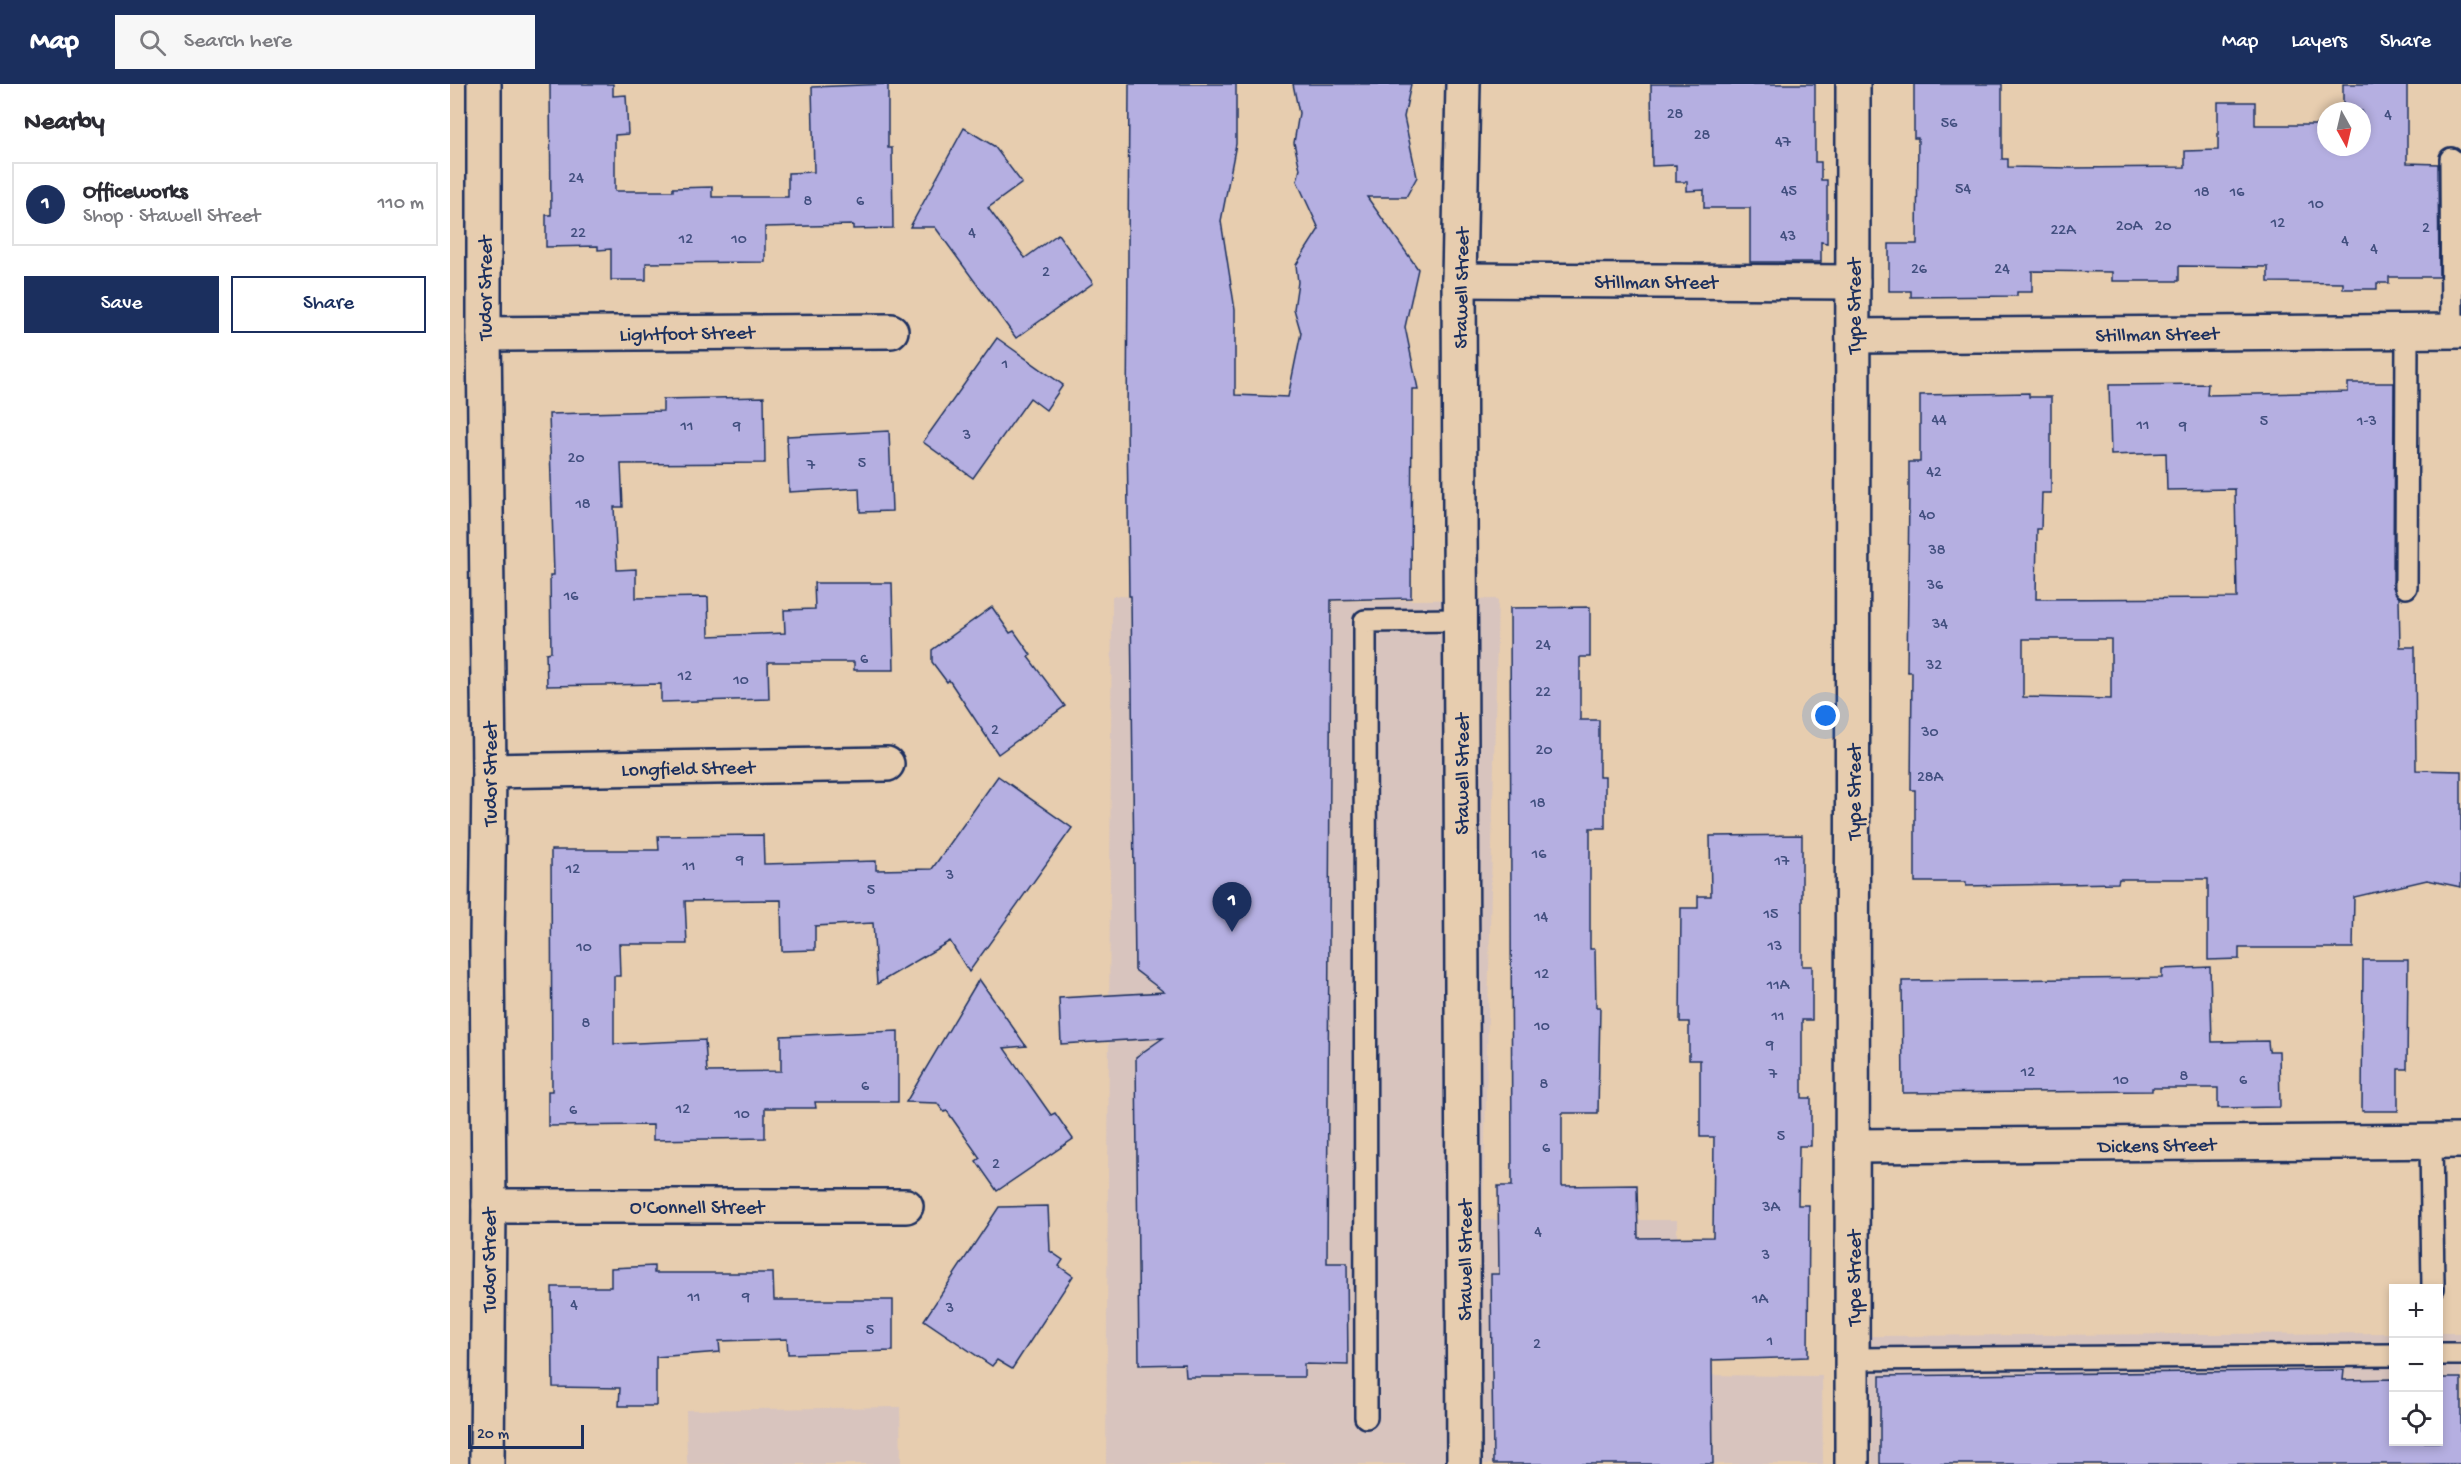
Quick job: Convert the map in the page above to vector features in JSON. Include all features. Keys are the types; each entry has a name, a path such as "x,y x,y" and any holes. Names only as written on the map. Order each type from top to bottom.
{"street":[{"name":"Tudor Street","path":"484,84 484,334 489,771 487,1464"},
{"name":"Stawell Street","path":"1463,84 1459,280 1464,1464"},
{"name":"Type Street","path":"1852,1464 1853,84"},
{"name":"Stillman Street","path":"1459,280 1852,282"},
{"name":"Lightfoot Street","path":"484,334 891,330"},
{"name":"Stillman Street","path":"1853,336 2456,331"},
{"name":"Longfield Street","path":"489,771 887,764"},
{"name":"Dickens Street","path":"1853,1146 2446,1141"},
{"name":"O'Connell Street","path":"489,1206 906,1206"}],"lane":[{"path":"2451,159 2456,331"},
{"path":"2406,587 2408,331"},
{"path":"1366,1417 1365,621 1460,620"},
{"path":"2433,1284 2446,1141"},
{"path":"1853,1359 2389,1354"},
{"path":"2443,1354 2461,1354"}],"shaded area":[{"path":"1112,596 1331,601 1498,599 1483,1220 1677,1220 1679,1375 1822,1376 1823,1464 1106,1464"},
{"path":"2389,1333 2389,1446 2443,1446 2443,1333 2461,1333 2461,1464 1872,1464 1870,1336"},
{"path":"900,1407 901,1464 687,1464 686,1410"}],"building":[{"path":"550,84 613,84 613,96 626,95 628,134 615,135 615,191 673,191 673,188 712,187 712,197 788,197 788,173 814,172 812,87 888,84 888,148 892,148 893,228 853,229 853,225 765,227 765,262 646,263 646,280 611,280 611,249 598,250 598,246 546,247 546,215 551,215"},
{"path":"1129,84 1236,84 1236,144 1221,221 1235,310 1235,395 1288,397 1301,333 1294,309 1298,282 1296,265 1319,229 1297,181 1300,169 1294,143 1299,113 1293,84 1411,84 1404,117 1417,177 1406,197 1367,197 1418,269 1405,327 1418,389 1412,389 1411,598 1331,600 1327,1263 1347,1263 1348,1365 1304,1364 1304,1377 1186,1377 1185,1364 1139,1365 1136,1057 1163,1038 1061,1044 1059,998 1164,992 1135,970 1127,425"},
{"path":"1651,84 1815,84 1815,162 1821,162 1821,180 1827,180 1827,243 1821,242 1821,262 1750,262 1750,208 1704,208 1704,190 1687,191 1687,182 1676,182 1676,165 1652,166"},
{"path":"1914,84 2002,84 2002,159 2008,159 2008,167 2185,167 2185,151 2218,150 2218,102 2255,102 2255,125 2317,125 2317,156 2371,156 2371,102 2343,102 2343,84 2407,84 2407,163 2438,164 2439,277 2389,277 2389,283 2377,283 2377,289 2343,289 2343,283 2268,282 2268,267 2179,266 2179,281 2112,281 2112,272 2032,271 2032,292 2017,292 2017,296 1911,297 1911,291 1889,291 1889,244 1917,244 1918,138 1914,138"},
{"path":"964,128 994,146 1022,183 988,208 1025,258 1058,234 1093,283 1016,338 935,227 910,227"},
{"path":"997,338 1063,385 1046,410 1030,398 973,478 923,442"},
{"path":"2348,383 2394,383 2393,587 2399,598 2400,647 2415,647 2416,770 2461,771 2461,887 2427,880 2354,897 2353,948 2239,948 2239,959 2208,960 2208,879 2119,879 2118,883 1966,886 1966,882 1915,882 1915,790 1911,790 1912,672 1907,672 1909,462 1920,462 1920,395 2029,393 2029,397 2051,397 2051,493 2042,493 2041,529 2037,529 2036,599 2237,598 2235,489 2167,490 2166,453 2111,455 2109,385 2208,384 2207,395 2348,392","holes":["2023,639 2111,639 2111,699 2023,697"]},
{"path":"764,397 765,463 621,464 623,507 614,507 617,570 636,569 636,598 708,597 709,636 785,633 784,610 815,609 814,583 892,583 894,670 854,670 854,662 768,662 769,699 661,702 661,684 547,686 546,653 551,652 550,575 554,575 549,414 663,411 663,399"},
{"path":"889,431 892,511 860,512 859,488 789,492 787,436"},
{"path":"992,607 1010,633 1014,631 1031,655 1028,657 1065,706 998,754 949,680 947,682 932,662 932,650"},
{"path":"1590,607 1590,657 1580,657 1580,720 1599,720 1599,777 1605,777 1605,828 1590,828 1590,949 1595,949 1596,1007 1600,1007 1598,1113 1562,1113 1562,1186 1637,1185 1638,1238 1713,1237 1714,1137 1700,1137 1700,1060 1689,1060 1689,1022 1680,1022 1681,908 1698,908 1698,896 1711,896 1710,836 1802,835 1802,966 1812,966 1812,1020 1802,1020 1802,1098 1811,1098 1811,1146 1799,1146 1798,1205 1809,1205 1808,1357 1712,1360 1713,1464 1493,1464 1491,1274 1499,1274 1498,1186 1512,1186 1510,608"},
{"path":"998,776 1072,828 969,972 950,941 877,984 873,923 815,926 815,950 782,951 781,900 685,901 687,944 619,944 620,976 614,976 614,1044 705,1040 707,1072 781,1071 781,1036 898,1031 898,1102 815,1102 816,1108 765,1108 765,1138 653,1140 653,1125 548,1126 548,1091 552,1091 551,850 659,850 658,836 763,835 764,864 876,861 876,870 932,869"},
{"path":"2363,960 2408,960 2407,1069 2398,1069 2398,1111 2362,1111"},
{"path":"2210,967 2212,1042 2268,1041 2269,1051 2279,1051 2280,1107 2218,1108 2218,1088 2152,1088 2152,1091 1903,1093 1902,981 2162,978 2162,969"},
{"path":"979,979 1026,1046 1004,1048 1051,1115 1055,1113 1073,1139 997,1191 976,1161 980,1158 947,1111 944,1112 937,1103 906,1102"},
{"path":"1048,1206 1050,1251 1063,1260 1059,1266 1073,1276 1012,1369 997,1360 992,1366 924,1320 999,1207"},
{"path":"654,1266 654,1273 773,1273 774,1300 893,1300 893,1351 788,1354 787,1339 719,1341 720,1352 656,1357 656,1406 619,1406 620,1388 553,1387 552,1287 611,1287 611,1268"},
{"path":"2344,1370 2343,1380 2389,1379 2389,1446 2443,1446 2443,1378 2461,1378 2461,1464 1880,1464 1880,1376"}],"place":[{"name":"Officeworks","path":"1232,932"}]}
